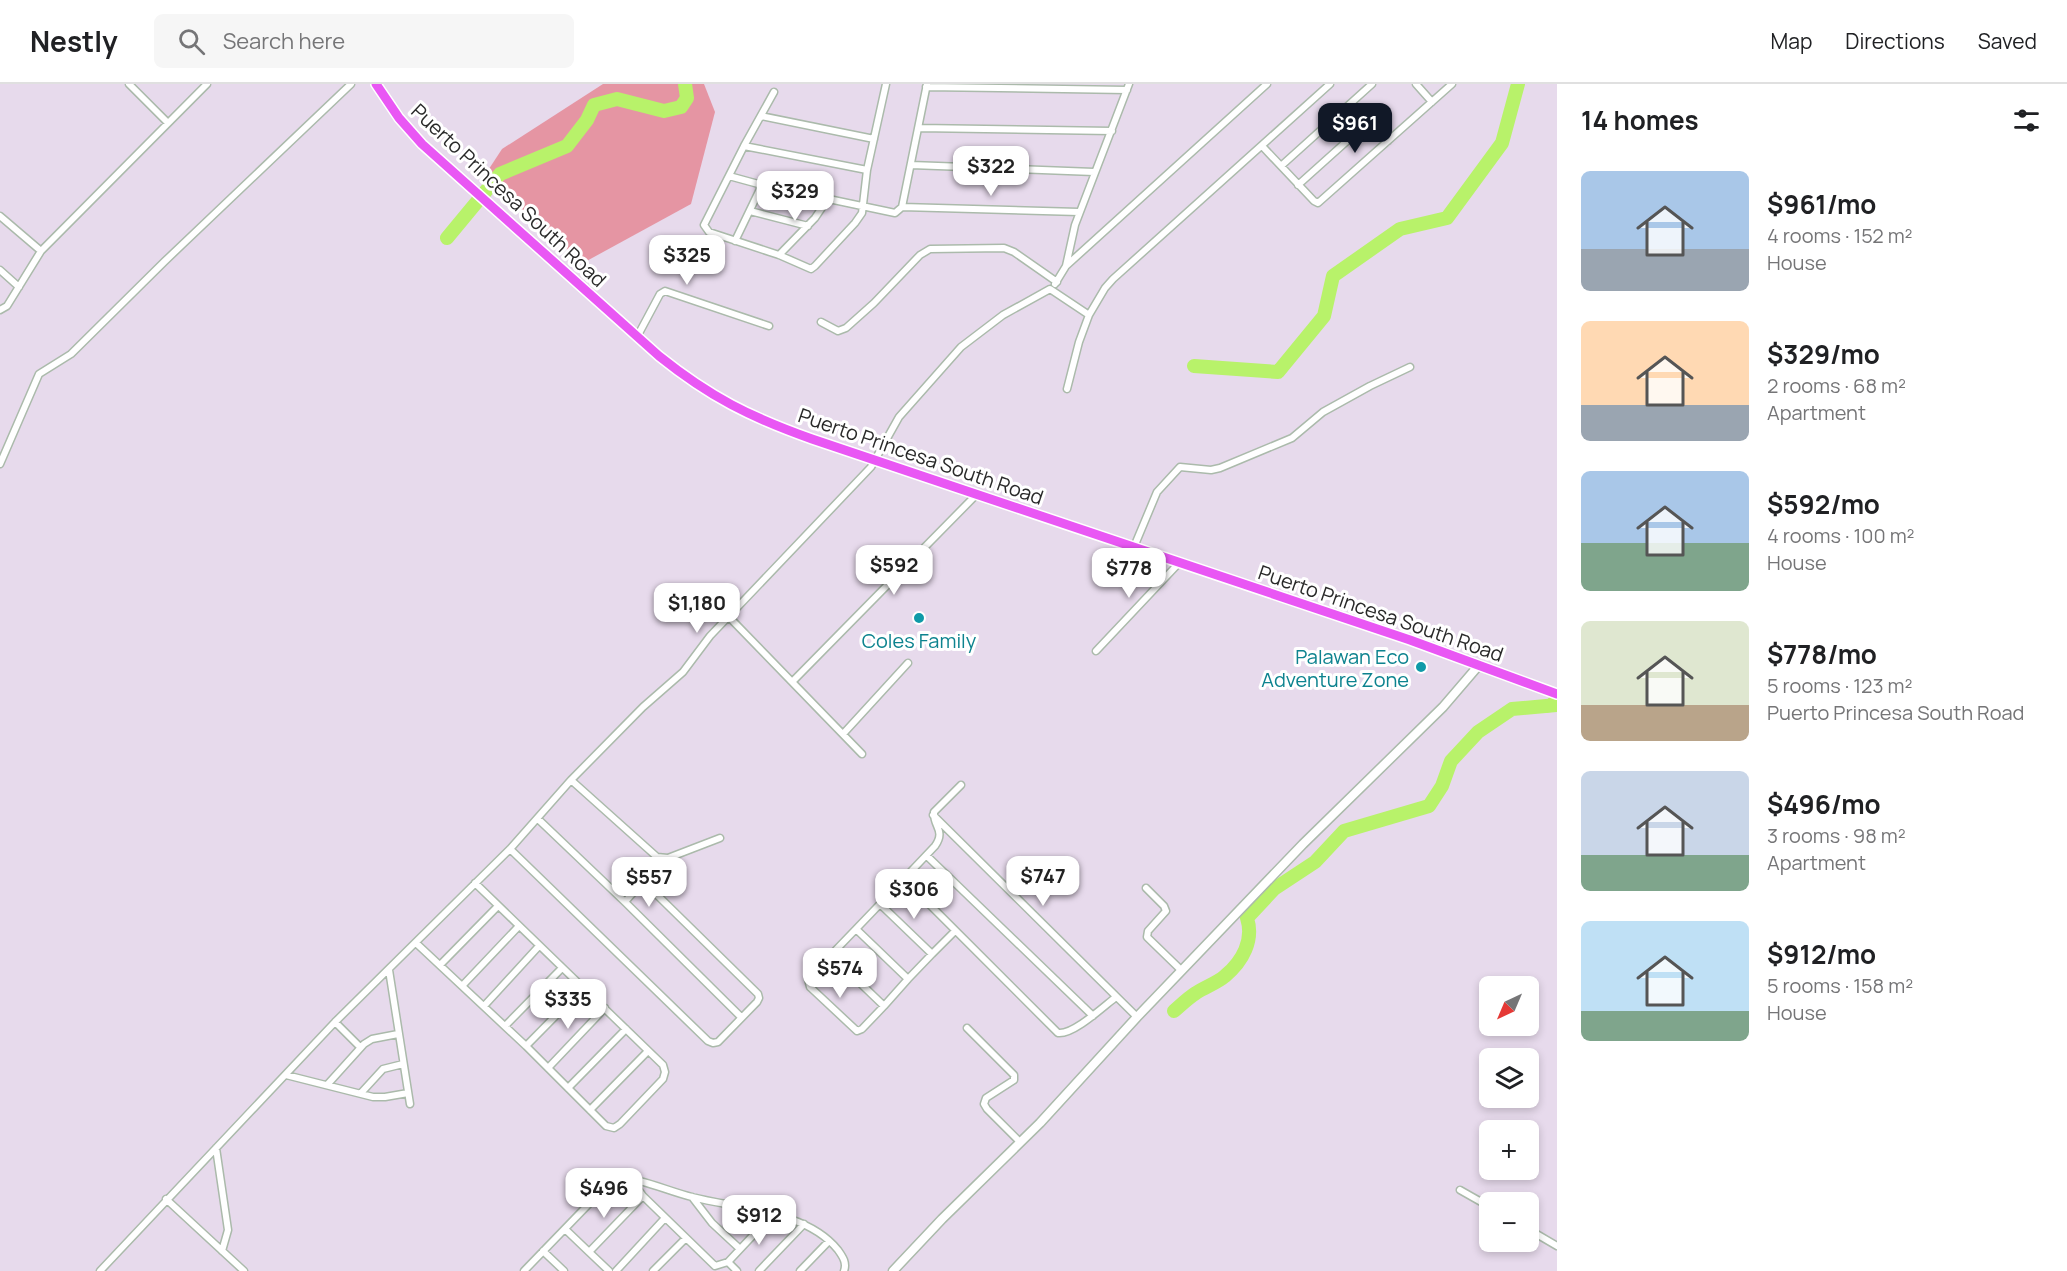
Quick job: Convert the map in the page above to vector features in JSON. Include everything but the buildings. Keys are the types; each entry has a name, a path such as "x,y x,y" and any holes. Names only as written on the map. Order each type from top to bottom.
{"main road":[{"name":"Puerto Princesa South Road","path":"376,84 410,132 470,188 637,337 683,375 732,406 771,424 1410,640 1557,694"}],"street":[{"path":"129,84 168,123"},
{"path":"0,310 7,306 41,251 207,84"},
{"path":"0,464 39,374 71,354 351,84"},
{"path":"774,92 704,225 710,232 779,255 807,268 813,268 859,219 886,84"},
{"path":"1066,266 1268,84"},
{"path":"1067,389 1078,342 1089,315 1105,288 1330,84"},
{"path":"1281,166 1372,84"},
{"path":"1416,84 1432,102"},
{"path":"1262,146 1318,203 1452,84"},
{"path":"100,1271 335,1022 510,849 571,780 643,707 683,672 729,617 864,475 899,417 961,347 995,320 1050,289 1057,282 1066,266 1079,212 1128,87 927,85 902,207 892,213 729,176"},
{"path":"761,116 874,139"},
{"path":"1298,185 1366,124 1373,126 1388,141"},
{"path":"919,128 1112,131"},
{"path":"744,146 867,170"},
{"path":"911,165 1094,172"},
{"path":"735,241 762,185"},
{"path":"779,255 818,214 827,200"},
{"path":"902,207 1079,212"},
{"path":"750,211 807,226"},
{"path":"0,216 41,251"},
{"path":"821,322 838,331 846,328 874,303 920,255 930,249 1004,248 1014,252 1057,282"},
{"path":"0,270 19,287"},
{"path":"1050,289 1089,315"},
{"path":"637,337 660,294 664,291 769,326"},
{"path":"1134,548 1157,492 1180,467 1211,470 1220,468 1292,438 1323,412 1410,367"},
{"path":"793,681 977,494"},
{"path":"1096,651 1179,563"},
{"path":"729,617 862,754"},
{"path":"843,734 908,663"},
{"path":"893,1271 972,1188 1020,1142 1303,844 1443,707 1479,665"},
{"path":"571,780 657,857 668,858 720,838"},
{"path":"933,814 961,785"},
{"path":"933,814 1137,1017"},
{"path":"933,814 940,837 927,856 808,979 810,987 857,1031 862,1029 955,931"},
{"path":"537,819 741,1017"},
{"path":"510,849 710,1043 718,1042 758,1000 759,996 756,991 650,888 640,887 625,902"},
{"path":"927,856 1093,1016"},
{"path":"904,879 1058,1033 1066,1032 1093,1016 1116,997"},
{"path":"416,942 526,1046 606,1126 614,1128 620,1124 665,1075 663,1065 475,883"},
{"path":"1146,888 1166,911 1148,931 1148,937 1181,970"},
{"path":"880,904 932,954"},
{"path":"440,965 498,906"},
{"path":"462,986 519,926"},
{"path":"856,929 908,980"},
{"path":"484,1006 539,946"},
{"path":"831,955 884,1006"},
{"path":"505,1026 562,968"},
{"path":"389,970 410,1104"},
{"path":"526,1046 583,988"},
{"path":"548,1068 605,1008"},
{"path":"335,1022 360,1047"},
{"path":"568,1088 626,1029"},
{"path":"967,1029 1014,1075 1014,1080 986,1098 984,1104 1020,1142"},
{"path":"327,1085 360,1047 372,1040 398,1034"},
{"path":"590,1110 648,1051"},
{"path":"361,1093 383,1070 403,1064"},
{"path":"286,1075 380,1098 408,1093"},
{"path":"216,1148 228,1230 222,1251"},
{"path":"524,1271 612,1180 620,1176 692,1197 804,1224 829,1241 843,1258 846,1267 844,1271"},
{"path":"631,1179 643,1196 713,1268 728,1262 772,1215"},
{"path":"1460,1190 1479,1201"},
{"path":"590,1252 643,1196"},
{"path":"692,1197 712,1223 740,1249"},
{"path":"166,1199 244,1271"},
{"path":"615,1271 665,1218"},
{"path":"759,1271 804,1224"},
{"path":"565,1229 609,1271"},
{"path":"1539,1235 1557,1246"},
{"path":"653,1271 686,1238"},
{"path":"800,1271 829,1241"},
{"path":"543,1251 564,1271"},
{"path":"728,1262 737,1271"}],"shaded area":[{"path":"603,84 704,84 715,112 691,204 583,263 483,178 502,149"},
{"path":"1557,689 1557,711 1545,713 1544,703"}],"waterway":[{"path":"447,238 500,174 567,146 587,120 594,105 617,99 664,111 681,107 687,98 685,84"},
{"path":"1194,366 1278,372 1324,316 1333,276 1400,229 1447,218 1502,143 1518,84"},
{"path":"1174,1011 1193,995 1225,976 1237,964 1248,942 1247,918 1274,889 1315,862 1344,831 1429,806 1442,786 1451,761 1478,732 1512,709 1557,705"}],"place":[{"name":"Coles Family","path":"919,618"},
{"name":"Palawan Eco Adventure Zone","path":"1421,667"}]}
